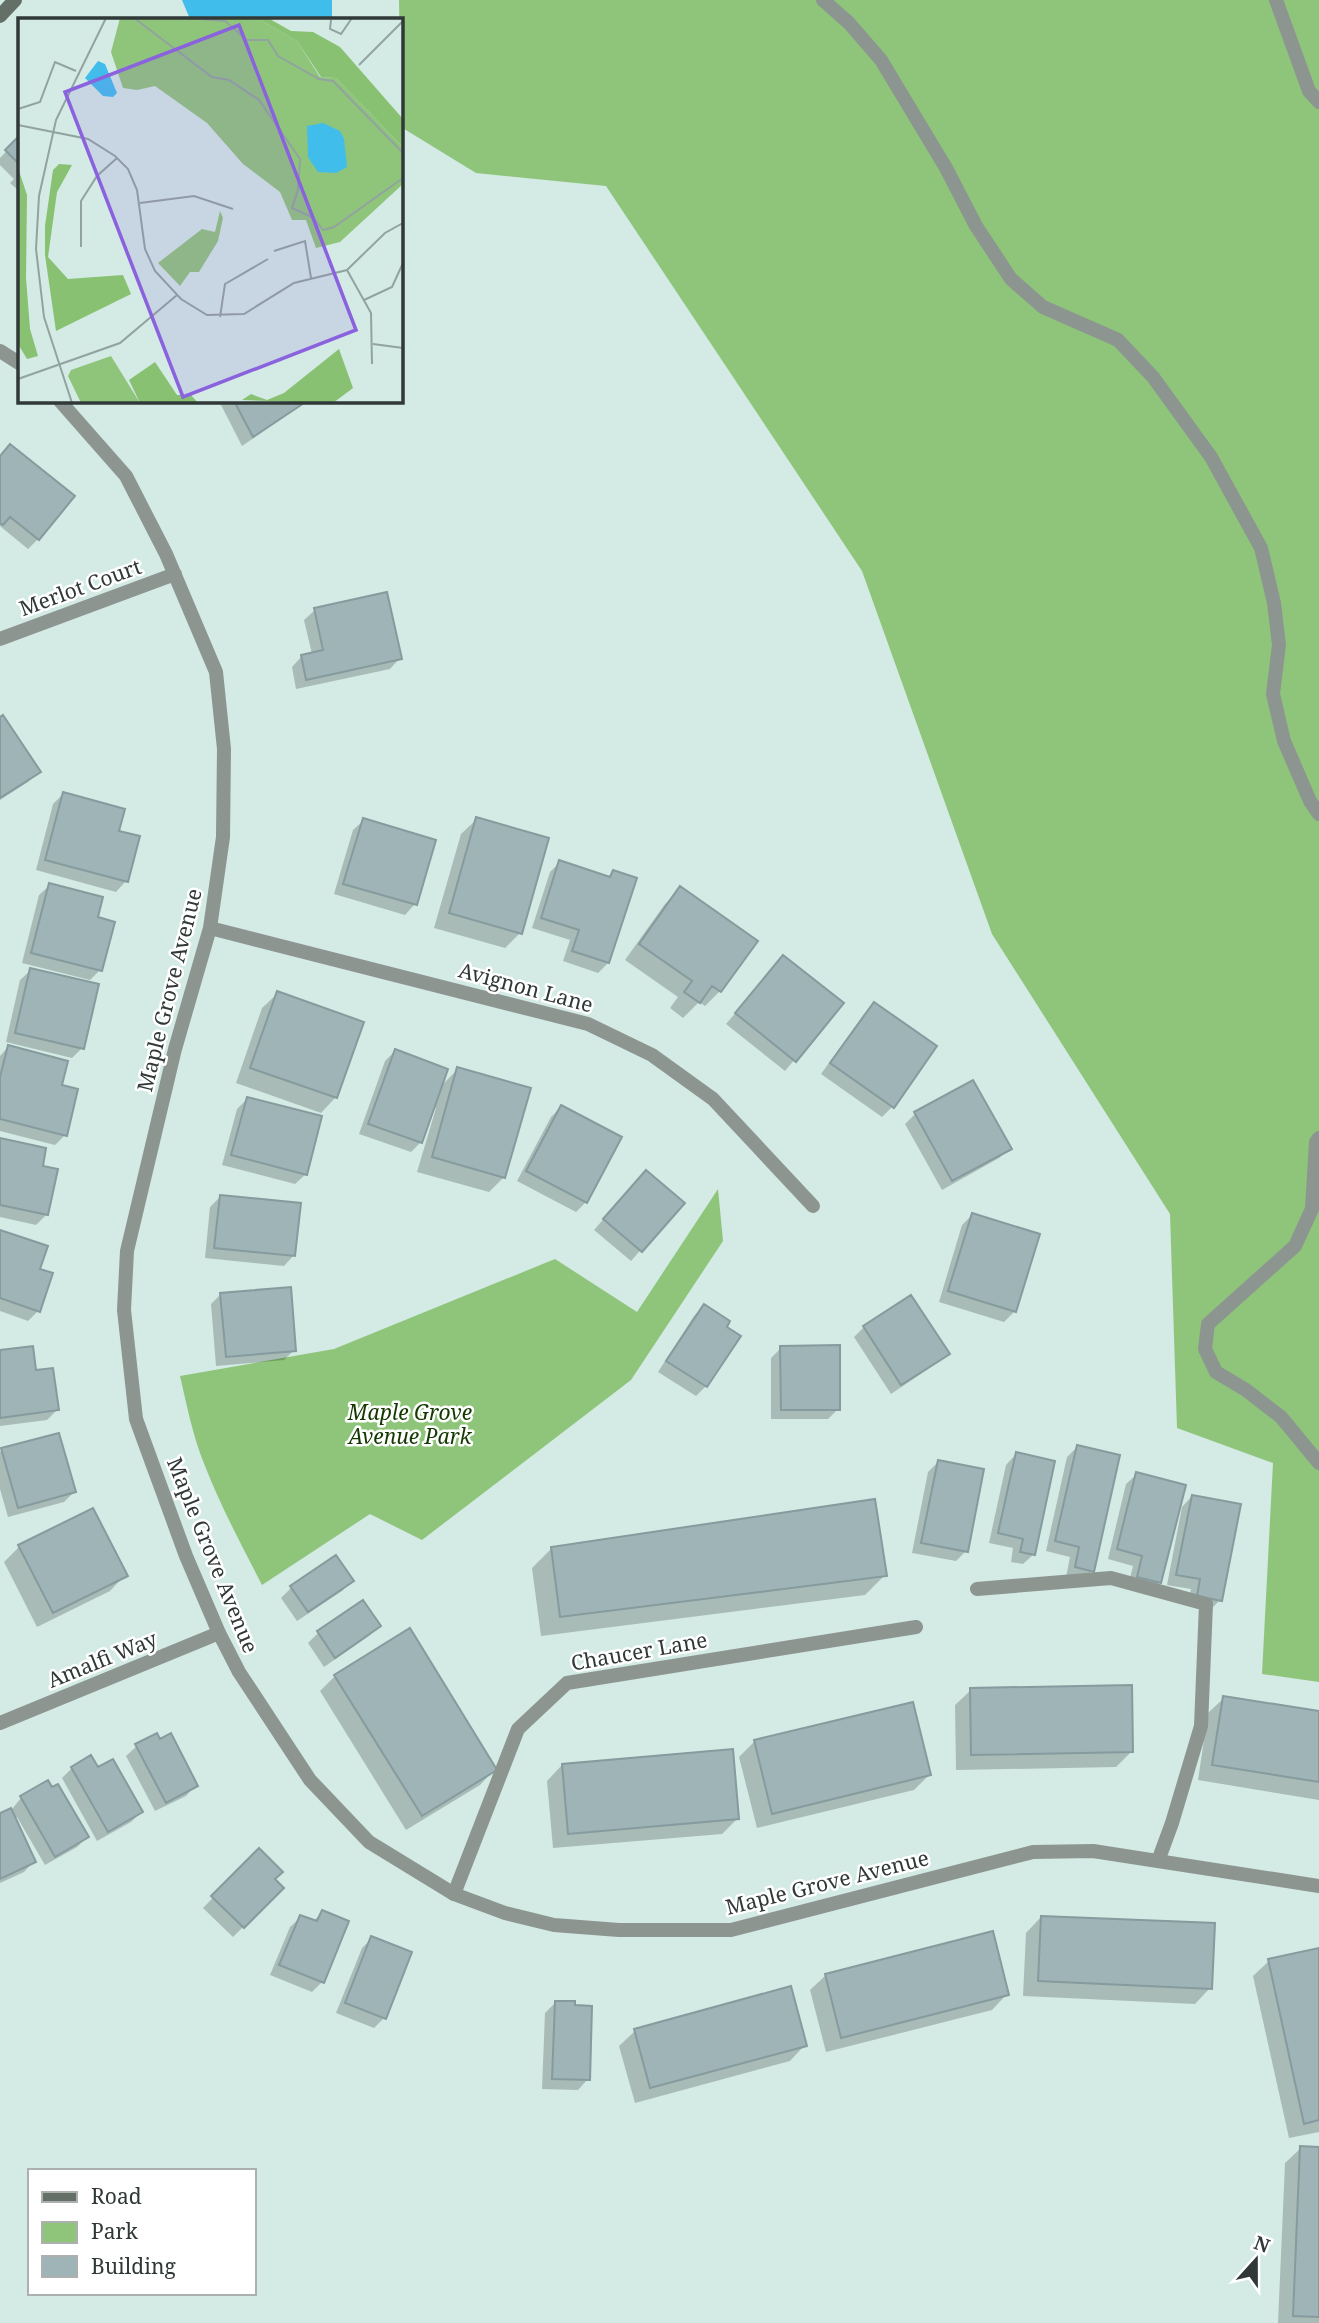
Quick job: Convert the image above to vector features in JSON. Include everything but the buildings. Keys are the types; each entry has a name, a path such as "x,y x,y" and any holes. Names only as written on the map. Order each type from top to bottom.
{"main road":[{"path":"0,16 15,0"}],"street":[{"path":"823,0 849,23 881,60 946,169 976,226 1012,279 1044,307 1118,340 1153,377 1211,457 1261,548 1274,603 1279,645 1273,694 1284,741 1310,801 1319,814"},
{"path":"1276,0 1309,91 1319,102"},
{"path":"0,351 18,362"},
{"name":"Maple Grove Avenue","path":"61,402 126,476 175,574 216,673 224,749 223,837 210,928 175,1049 127,1251 124,1310 136,1419 186,1556 219,1633 239,1672 310,1780 369,1842 454,1894 505,1913 554,1925 619,1930 731,1930 1033,1852 1093,1851 1319,1886"},
{"name":"Merlot Court","path":"0,639 175,574"},
{"name":"Avignon Lane","path":"210,928 588,1024 652,1055 713,1098 813,1206"},
{"path":"1319,1138 1316,1142 1312,1209 1295,1246 1208,1324 1205,1349 1216,1371 1280,1417 1319,1464"},
{"path":"977,1589 1111,1578 1206,1604 1201,1726 1172,1823 1157,1861"},
{"name":"Chaucer Lane","path":"454,1894 518,1729 567,1683 916,1627"},
{"name":"Amalfi Way","path":"0,1723 219,1633"}],"green space":[{"path":"399,0 1319,0 1319,1682 1262,1674 1273,1463 1177,1428 1170,1214 992,934 862,571 606,186 476,173 402,128 402,18 399,18"},
{"name":"Maple Grove Avenue Park","path":"718,1189 723,1241 631,1380 422,1540 370,1514 262,1585 205,1466 180,1376 334,1349 555,1259 637,1312"}],"water":[{"path":"182,0 332,0 332,18 190,18"}]}
